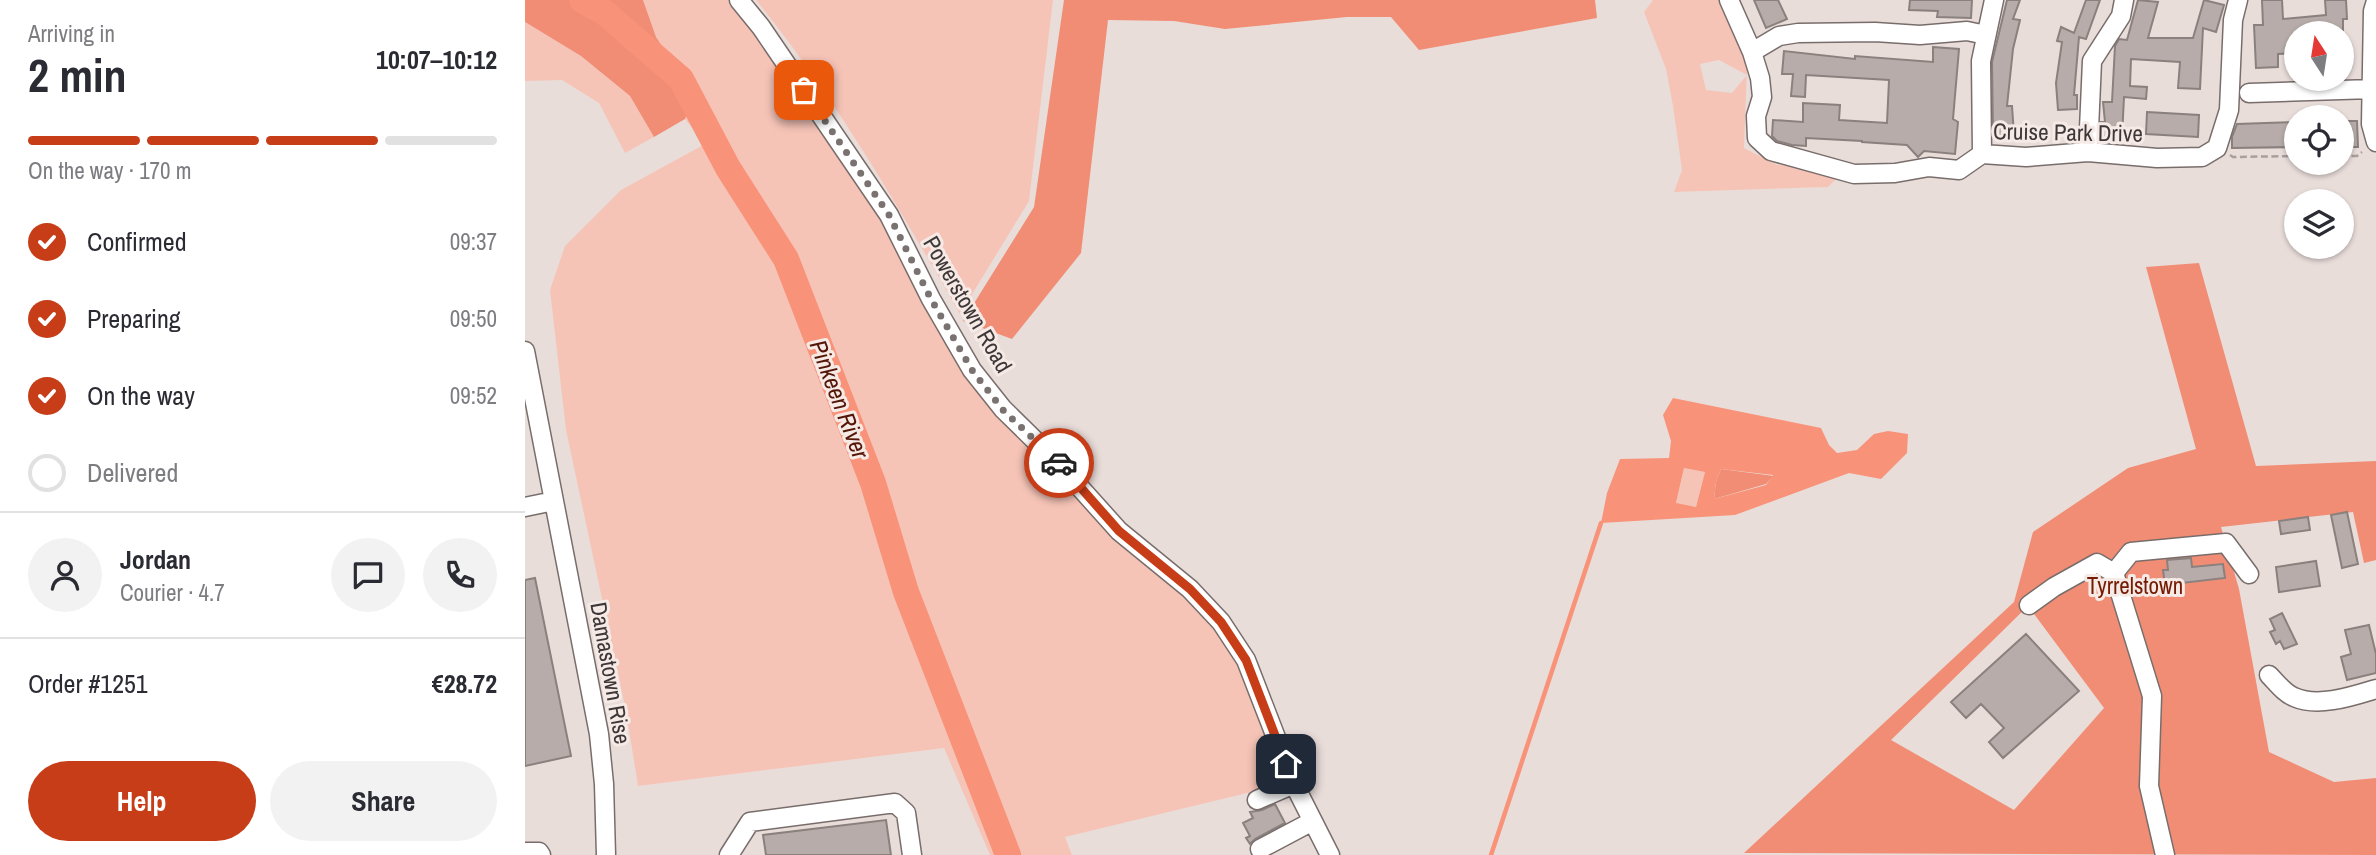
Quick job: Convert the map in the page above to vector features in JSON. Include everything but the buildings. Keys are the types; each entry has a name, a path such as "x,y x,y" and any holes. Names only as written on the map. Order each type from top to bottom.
{"street":[{"name":"Powerstown Road","path":"739,0 761,27 889,215 931,299 972,370 1003,410 1058,463 1119,531 1190,589 1221,622 1246,660 1294,784 1330,855"},
{"name":"Cruise Park Drive","path":"1729,0 1752,52 1760,78 1762,97 1756,116 1757,138 1771,151 1854,174 1895,173 1929,167 1959,170 1982,154 2026,157 2088,152 2157,158 2202,157 2217,148"},
{"path":"1982,154 1982,61 1994,0"},
{"path":"2088,152 2092,61 2121,16 2124,0"},
{"path":"2217,148 2229,110 2233,20 2238,0"},
{"path":"2375,139 2371,124 2373,11 2376,1"},
{"path":"1752,52 1779,36 1798,33 1875,32 1920,36 1967,31 1986,35"},
{"path":"2249,93 2372,89"},
{"name":"Damastown Rise","path":"525,351 599,734 604,784 606,855"},
{"path":"525,507 554,501"},
{"path":"2029,605 2054,587 2097,563 2131,552 2226,543 2249,574"},
{"path":"2115,573 2131,552"},
{"path":"2097,563 2115,573 2152,696 2149,786 2165,855"},
{"path":"2269,676 2294,697 2303,699 2334,699 2376,689"},
{"path":"1257,800 1294,784"},
{"path":"729,855 750,822 895,803 906,813 912,855"},
{"path":"1260,849 1311,822"},
{"path":"525,852 539,852 541,855"}],"path":[{"path":"2354,156 2363,151 2366,141 2375,139"},
{"path":"2217,148 2226,148 2233,157 2284,156"}],"shaded area":[{"path":"643,0 732,0 885,222 968,373 1117,543 1188,592 1221,631 1241,667 1280,785 1065,837 1072,855 990,855 944,748 638,786 626,711 566,430 550,290 565,246 621,190 705,144 685,119 695,95 656,37"},
{"path":"756,0 1053,0 1029,201 960,314 839,114"},
{"path":"1653,0 1721,0 1747,67 1747,75 1744,148 1777,165 1785,164 1839,176 1828,187 1674,192 1682,170 1666,69 1644,12","holes":["1719,60 1747,75 1732,93 1706,90 1700,64"]},
{"path":"525,22 581,56 630,96 654,137 625,153 599,103 562,80 525,81"},
{"path":"1673,398 1821,428 1829,445 1837,453 1857,450 1874,434 1888,431 1908,434 1907,453 1881,479 1849,473 1735,515 1601,523 1607,493 1620,459 1669,458 1671,441 1663,415","holes":["1684,468 1705,472 1696,507 1676,503","1721,469 1773,475 1773,476 1766,485 1714,499"]},
{"path":"1684,468 1705,472 1696,507 1676,504"}],"green space":[{"path":"525,0 643,0 656,37 695,96 685,119 654,137 630,96 581,56 525,22"},
{"path":"1064,0 1595,0 1597,18 1419,50 1391,17 1347,17 1225,29 1174,21 1108,20 1081,253 1012,339 963,321 1034,207"},
{"name":"Tyrrelstown","path":"2199,263 2256,466 2376,461 2376,560 2364,563 2353,512 2221,527 2239,589 2269,752 2334,782 2376,778 2376,855 1744,853 2014,602 2033,532 2128,468 2196,449 2146,267","holes":["2028,606 2104,708 2014,810 1891,740"]},
{"path":"1721,469 1774,476 1766,484 1714,499"}],"waterway":[{"name":"Pinkeen River","path":"582,0 604,12 681,79 728,168 786,259 873,483 906,592 1008,855"},
{"path":"1491,855 1601,523"}],"way so far":[{"path":"804,90 889,215 912,256 931,299 972,370 1003,410 1059,463"}],"route":[{"path":"1059,463 1119,531 1190,589 1221,622 1246,660 1286,764"}]}
